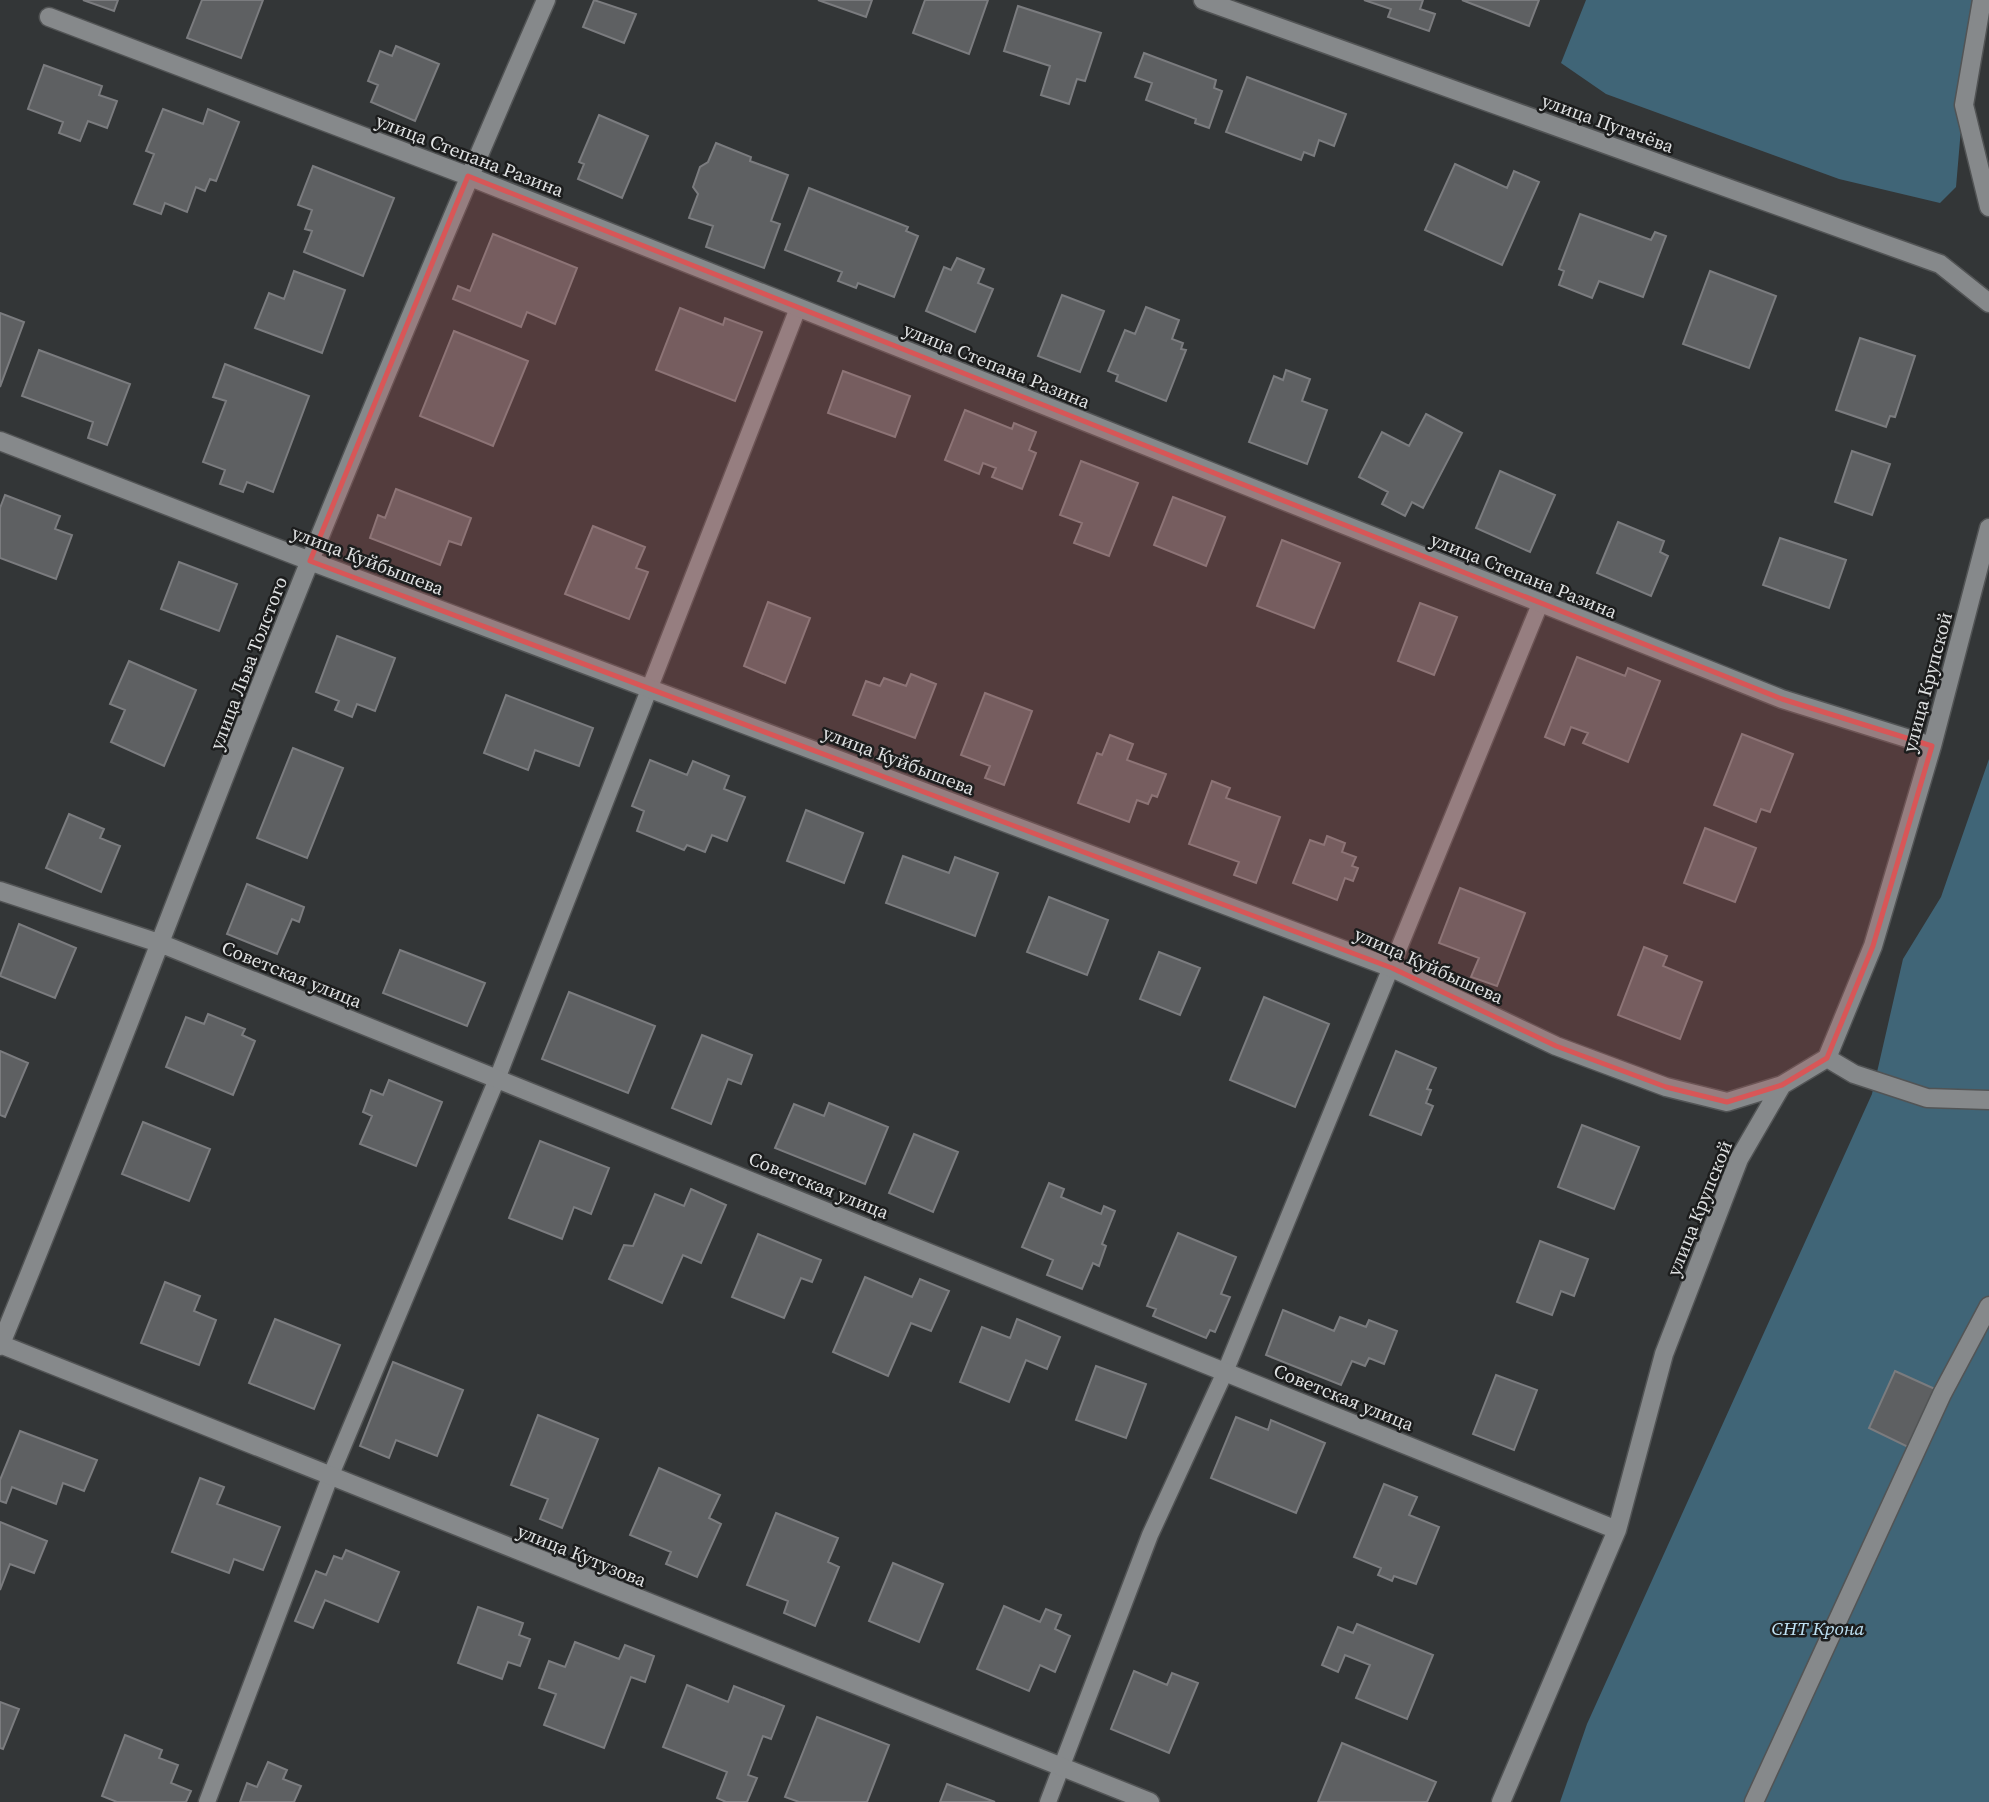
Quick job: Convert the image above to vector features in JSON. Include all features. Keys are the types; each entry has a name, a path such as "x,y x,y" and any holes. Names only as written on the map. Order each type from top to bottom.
{"street":[{"name":"улица Льва Толстого","path":"0,1344 162,944 310,561 468,176 546,0"},
{"name":"улица Пугачёва","path":"1203,0 1940,264 1989,303"},
{"path":"1982,0 1964,104 1989,206"},
{"name":"улица Степана Разина","path":"49,17 468,176 1782,699 1932,746"},
{"name":"улица Куйбышева","path":"0,441 310,561 1392,968 1556,1046 1665,1087 1727,1102 1782,1085"},
{"name":"улица Крупской","path":"1501,1802 1617,1530 1664,1354 1739,1159 1782,1085 1827,1058 1873,946 1932,746 1989,528"},
{"name":"Советская улица","path":"0,891 162,944 1617,1530"},
{"path":"1827,1058 1854,1074 1927,1098 1989,1100"},
{"path":"1754,1802 1942,1394 1989,1306"},
{"name":"улица Кутузова","path":"0,1344 1150,1802"}],"lane":[{"path":"207,1802 330,1477 497,1079 798,308"},
{"path":"1048,1802 1150,1535 1225,1372 1540,604"}],"highlighted area":[{"path":"468,176 1782,699 1932,746 1873,946 1827,1058 1782,1085 1727,1102 1666,1087 1556,1046 1392,968 310,561"}],"green space":[{"path":"1586,0 1972,0 1956,187 1940,203 1839,179 1606,94 1561,63"},
{"name":"СНТ Крона","path":"1989,759 1989,1802 1560,1802 1587,1724 1872,1094 1903,959 1941,897"}],"building":[{"path":"83,0 118,0 114,11"},
{"path":"202,0 263,0 241,58 187,38"},
{"path":"594,0 636,14 624,43 583,27"},
{"path":"818,0 872,0 866,17"},
{"path":"925,0 988,0 969,54 913,33"},
{"path":"1364,0 1423,0 1420,9 1435,14 1429,31 1388,17 1391,9"},
{"path":"1462,0 1539,0 1529,26"},
{"path":"1018,6 1101,33 1085,81 1077,79 1069,104 1041,95 1050,66 1004,51"},
{"path":"396,46 439,64 415,121 371,102 378,85 368,81 380,51 392,56"},
{"path":"1144,53 1216,80 1214,88 1222,91 1209,128 1195,123 1196,119 1146,100 1152,83 1135,77"},
{"path":"44,65 102,86 99,95 117,101 107,128 88,121 80,141 59,133 63,122 28,109"},
{"path":"1247,77 1346,114 1334,146 1319,140 1314,156 1304,152 1301,160 1226,132"},
{"path":"163,109 203,124 208,109 239,122 216,181 210,179 205,191 196,187 187,212 165,203 161,214 134,204 154,154 146,151"},
{"path":"599,115 648,136 622,198 578,179 584,164 579,162"},
{"path":"716,143 751,157 750,161 788,175 771,221 780,224 764,268 706,247 713,226 689,218 698,194 693,187 700,167 708,162"},
{"path":"1455,164 1507,188 1514,171 1539,182 1502,265 1425,230"},
{"path":"313,166 394,198 363,276 304,252 312,231 305,229 312,210 298,205"},
{"path":"809,188 908,227 906,231 918,236 894,297 858,283 856,288 838,281 842,272 785,250"},
{"path":"1580,214 1651,240 1655,232 1666,236 1643,297 1599,281 1592,298 1559,285 1564,271 1559,269"},
{"path":"493,234 577,268 555,324 527,312 521,327 453,299 458,286 470,291"},
{"path":"957,258 984,269 978,283 993,289 975,332 926,311 944,267 951,270"},
{"path":"294,271 345,290 322,353 255,328 269,293 284,299"},
{"path":"1710,271 1776,296 1749,368 1683,344"},
{"path":"1062,295 1104,311 1080,372 1038,356"},
{"path":"1146,307 1179,320 1172,339 1183,343 1181,349 1186,350 1166,401 1116,381 1118,375 1108,371 1125,330 1135,334"},
{"path":"680,308 723,325 725,318 762,332 735,401 656,370"},
{"path":"0,313 24,322 0,387"},
{"path":"454,331 528,361 493,446 420,416"},
{"path":"1860,338 1915,356 1895,417 1890,416 1886,427 1836,410"},
{"path":"39,350 130,384 107,445 88,438 93,422 22,396"},
{"path":"225,364 309,396 273,492 247,482 243,492 220,484 225,470 203,462 226,401 213,397"},
{"path":"1286,370 1310,379 1302,401 1327,410 1307,464 1249,442 1274,376 1283,380"},
{"path":"843,371 910,396 895,437 828,413"},
{"path":"965,410 1012,429 1014,423 1036,432 1029,450 1036,453 1022,489 992,477 996,468 983,463 979,474 945,460"},
{"path":"1426,414 1462,433 1423,508 1412,502 1405,516 1382,504 1388,492 1359,477 1382,432 1409,446"},
{"path":"1852,451 1890,464 1872,515 1835,502"},
{"path":"1081,461 1138,483 1109,556 1074,543 1082,523 1060,515"},
{"path":"1500,471 1555,495 1530,552 1476,528"},
{"path":"396,489 471,518 461,545 449,541 440,565 370,538 378,515 385,518"},
{"path":"5,495 60,516 55,529 72,535 56,579 0,558 0,508"},
{"path":"1173,497 1225,517 1206,566 1154,545"},
{"path":"1618,522 1664,541 1660,552 1668,556 1651,596 1597,573"},
{"path":"593,526 645,547 636,568 648,572 629,619 565,594"},
{"path":"1780,538 1846,560 1829,608 1763,585"},
{"path":"1282,540 1340,563 1314,628 1257,606"},
{"path":"179,562 237,584 219,631 161,609"},
{"path":"768,602 810,618 785,683 744,666"},
{"path":"1420,603 1457,617 1434,675 1398,661"},
{"path":"337,636 395,658 375,711 357,704 352,717 335,710 339,701 316,692"},
{"path":"1577,657 1625,676 1628,668 1660,681 1628,762 1583,743 1588,733 1571,727 1564,745 1545,737"},
{"path":"129,661 196,690 164,766 111,742 125,710 110,704"},
{"path":"911,674 936,684 915,738 853,715 866,681 880,686 884,678 906,686"},
{"path":"985,693 1032,711 1004,785 985,778 990,766 961,755"},
{"path":"506,695 593,728 579,766 535,750 528,770 484,753"},
{"path":"1742,734 1793,754 1770,812 1761,809 1756,822 1714,805"},
{"path":"1110,735 1133,744 1127,760 1166,774 1157,797 1152,795 1148,804 1137,800 1129,822 1078,803 1097,753 1102,755"},
{"path":"293,748 343,768 307,858 257,838"},
{"path":"650,760 687,775 693,761 729,776 724,789 745,797 727,841 712,835 705,852 687,845 684,850 637,831 644,811 632,806"},
{"path":"1212,781 1230,788 1226,798 1280,817 1256,883 1234,875 1239,862 1189,844"},
{"path":"806,810 863,833 844,883 787,861"},
{"path":"69,814 104,829 100,838 120,846 101,892 46,868"},
{"path":"1705,828 1756,848 1735,902 1684,883"},
{"path":"1327,836 1345,843 1342,852 1356,857 1352,866 1358,868 1353,881 1345,878 1337,900 1293,883 1310,840 1324,845"},
{"path":"903,856 949,873 955,857 998,873 975,936 886,903"},
{"path":"247,884 304,907 299,922 292,919 277,954 227,934"},
{"path":"1460,888 1525,913 1497,986 1471,977 1479,958 1439,943"},
{"path":"1049,897 1108,920 1087,975 1027,952"},
{"path":"19,924 76,948 55,998 0,976"},
{"path":"1644,947 1667,956 1663,966 1702,982 1680,1039 1618,1015"},
{"path":"400,950 485,983 467,1026 383,993"},
{"path":"1159,952 1200,968 1180,1015 1140,999"},
{"path":"569,992 655,1026 628,1093 542,1059"},
{"path":"1264,997 1329,1024 1295,1107 1230,1080"},
{"path":"208,1014 245,1029 242,1035 255,1041 233,1095 166,1067 186,1017 204,1024"},
{"path":"702,1035 752,1055 741,1084 728,1079 711,1124 672,1108"},
{"path":"0,1051 28,1063 5,1117 0,1115"},
{"path":"1396,1051 1436,1068 1427,1089 1431,1090 1426,1103 1433,1106 1421,1135 1370,1115"},
{"path":"389,1080 442,1102 416,1166 360,1144 372,1116 363,1112 371,1090 383,1095"},
{"path":"829,1103 888,1127 865,1184 775,1148 794,1104 824,1116"},
{"path":"143,1122 210,1149 189,1201 122,1174"},
{"path":"1582,1125 1639,1147 1614,1209 1558,1187"},
{"path":"914,1134 958,1152 933,1212 889,1193"},
{"path":"540,1141 609,1168 591,1214 574,1207 562,1239 509,1218"},
{"path":"1049,1183 1064,1189 1061,1197 1101,1214 1104,1206 1115,1211 1102,1244 1106,1246 1099,1266 1093,1263 1082,1289 1047,1275 1053,1260 1022,1247"},
{"path":"691,1189 726,1205 701,1263 683,1255 662,1303 609,1279 624,1245 633,1246 655,1194 684,1206"},
{"path":"1178,1233 1236,1257 1221,1294 1230,1297 1215,1332 1210,1330 1206,1338 1153,1316 1156,1309 1147,1306"},
{"path":"758,1234 821,1260 812,1282 801,1278 784,1318 732,1297"},
{"path":"1540,1241 1588,1259 1574,1296 1561,1291 1552,1315 1517,1302"},
{"path":"865,1277 912,1297 920,1279 949,1291 931,1331 911,1323 888,1376 833,1352"},
{"path":"165,1282 200,1296 194,1311 216,1320 199,1365 141,1343"},
{"path":"1283,1310 1334,1331 1340,1317 1366,1327 1369,1320 1397,1331 1384,1364 1369,1358 1365,1366 1352,1361 1341,1385 1266,1355"},
{"path":"275,1319 340,1345 314,1409 249,1383"},
{"path":"1017,1319 1060,1337 1047,1369 1026,1360 1009,1402 960,1382 982,1327 1010,1338"},
{"path":"393,1362 463,1390 437,1456 396,1440 389,1458 360,1446"},
{"path":"1096,1366 1146,1384 1126,1438 1076,1420"},
{"path":"1895,1371 1935,1389 1908,1447 1869,1428"},
{"path":"1496,1375 1537,1390 1514,1450 1473,1434"},
{"path":"538,1415 598,1439 562,1528 540,1519 548,1499 511,1485"},
{"path":"1236,1417 1268,1430 1271,1420 1325,1443 1296,1513 1211,1478"},
{"path":"20,1431 97,1460 84,1491 63,1483 56,1504 12,1487 6,1503 0,1501 0,1480"},
{"path":"659,1468 720,1495 709,1518 721,1524 697,1577 666,1564 671,1552 630,1535"},
{"path":"200,1478 224,1487 217,1504 280,1527 263,1570 234,1559 229,1573 172,1552"},
{"path":"1384,1484 1417,1497 1409,1515 1439,1527 1416,1584 1394,1576 1392,1581 1378,1575 1381,1568 1354,1557"},
{"path":"776,1513 838,1538 828,1562 839,1567 815,1626 784,1613 788,1601 747,1585"},
{"path":"0,1522 47,1541 34,1573 10,1564 0,1590"},
{"path":"346,1550 399,1572 378,1622 325,1600 313,1628 295,1621 316,1571 326,1575 334,1556 342,1559"},
{"path":"893,1563 943,1584 919,1642 869,1621"},
{"path":"1004,1606 1040,1622 1046,1609 1061,1615 1055,1629 1070,1636 1055,1672 1040,1665 1029,1691 977,1669"},
{"path":"478,1607 523,1623 519,1635 530,1639 520,1666 508,1662 502,1679 458,1663"},
{"path":"1357,1624 1433,1655 1407,1719 1356,1698 1370,1665 1345,1655 1338,1672 1322,1665 1338,1627 1353,1633"},
{"path":"575,1642 619,1659 625,1645 654,1656 645,1682 631,1677 604,1748 544,1725 556,1694 539,1688 549,1661 565,1667"},
{"path":"1134,1671 1167,1685 1172,1673 1198,1683 1169,1753 1111,1729"},
{"path":"687,1685 728,1702 734,1686 784,1706 771,1739 763,1736 748,1775 757,1778 747,1802 726,1802 717,1798 727,1772 663,1747"},
{"path":"0,1702 19,1709 3,1749 0,1748"},
{"path":"817,1717 889,1745 867,1802 799,1802 785,1797"},
{"path":"125,1735 162,1750 159,1758 178,1765 171,1783 191,1791 186,1802 117,1802 102,1796"},
{"path":"1342,1743 1436,1782 1427,1802 1318,1802"},
{"path":"268,1762 287,1770 283,1779 301,1786 294,1802 240,1802 247,1783 257,1787"},
{"path":"947,1784 995,1802 940,1802"}]}
